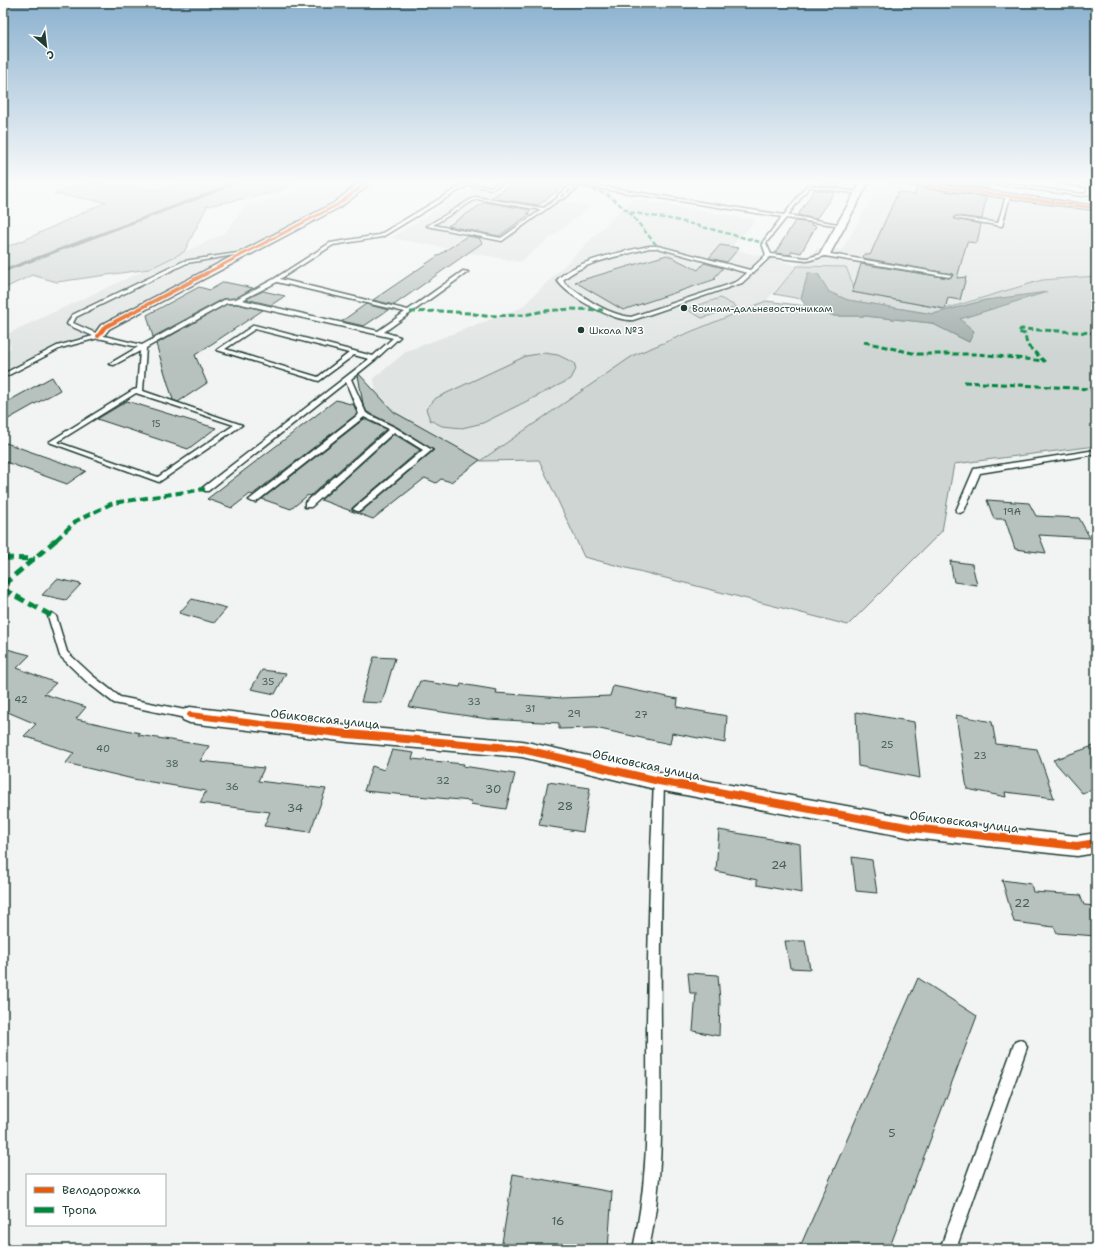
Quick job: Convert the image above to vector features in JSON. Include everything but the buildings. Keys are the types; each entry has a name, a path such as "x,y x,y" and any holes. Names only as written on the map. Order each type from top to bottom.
{"street":[{"path":"98,336 105,327 272,238"},
{"path":"825,254 834,238"},
{"name":"Обиковская улица","path":"190,715 348,734 522,748 659,781 912,828 1077,846 1096,843"}],"lane":[{"path":"237,302 276,280 332,244 365,238"},
{"path":"494,238 502,240 504,238"},
{"path":"768,238 764,243 770,255"},
{"path":"751,272 658,247 649,247 576,269 563,276 560,280 563,285 611,315 620,319 630,319 740,282 770,255 807,260 825,254 949,275"},
{"path":"143,347 98,336 70,324 74,316 186,262 244,253"},
{"path":"378,333 465,272"},
{"path":"276,280 410,312"},
{"path":"112,364 226,301 237,302 397,337 374,358 205,489"},
{"path":"353,353 319,379 220,350 254,327 374,358"},
{"path":"3,376 60,347 98,336"},
{"path":"140,392 143,347"},
{"path":"348,378 363,414 394,429 428,450 357,509"},
{"path":"134,391 140,392 211,415 239,425 159,480 52,442 134,391"},
{"path":"253,500 363,414"},
{"path":"308,505 394,429"},
{"path":"960,511 977,471 1096,452"},
{"path":"52,616 63,654 90,679 117,700 190,715"},
{"path":"641,1249 647,1226 654,1150 654,921 659,781"},
{"path":"948,1249 1020,1047"}],"shaded area":[{"path":"28,238 191,238 184,252 149,269 57,282 32,275 3,289 3,248"},
{"path":"213,238 268,238 79,339 58,345 3,372 3,352 11,348 7,334"},
{"path":"393,238 550,238 520,262"},
{"name":"Школа №3","path":"592,238 739,238 730,248 797,266 766,301 634,355 480,461 394,412 376,392 374,378 407,351 521,308"},
{"path":"849,238 1096,238 1096,276 1042,280 945,309 852,292 854,287 797,266 818,248 842,250"},
{"path":"797,266 846,267 854,287 852,292 945,309 1042,280 1096,276 1096,446 954,464 942,531 848,625 584,557 539,460 480,461 634,355 766,301 806,306 834,316 865,316 932,323 969,342 959,319 986,300 933,314 848,300 829,292 818,274 808,273 801,299 774,294"},
{"path":"808,273 818,274 829,292 848,300 933,314 986,300 1047,292 960,319 974,331 969,342 931,323 865,316 834,316 806,306 801,299"},
{"path":"720,298 737,307 702,318 686,309"},
{"path":"544,353 558,355 574,363 576,369 571,379 483,423 462,428 442,426 430,420 426,409 436,398 526,356"}],"waterway":[{"path":"3,271 90,238"}],"marked path":[{"path":"651,238 658,247"},
{"path":"747,238 764,243"},
{"path":"410,312 440,311 469,313 485,316 524,315 544,311 571,309 603,310"},
{"path":"864,342 917,354 978,354 1044,361 1027,345 1025,334 1018,332 1021,329 1096,333"},
{"path":"964,382 1091,389 1096,388"},
{"path":"3,585 35,559 76,521 113,503 205,489"},
{"path":"3,558 35,559"},
{"path":"3,589 52,616"}],"cycle path":[{"path":"98,336 105,327 273,238"},
{"path":"190,715 348,734 522,749 659,781 912,828 1077,846 1096,843"}],"place":[{"name":"Воинам-дальневосточникам","path":"684,308"},
{"name":"Школа №3","path":"581,330"}]}
